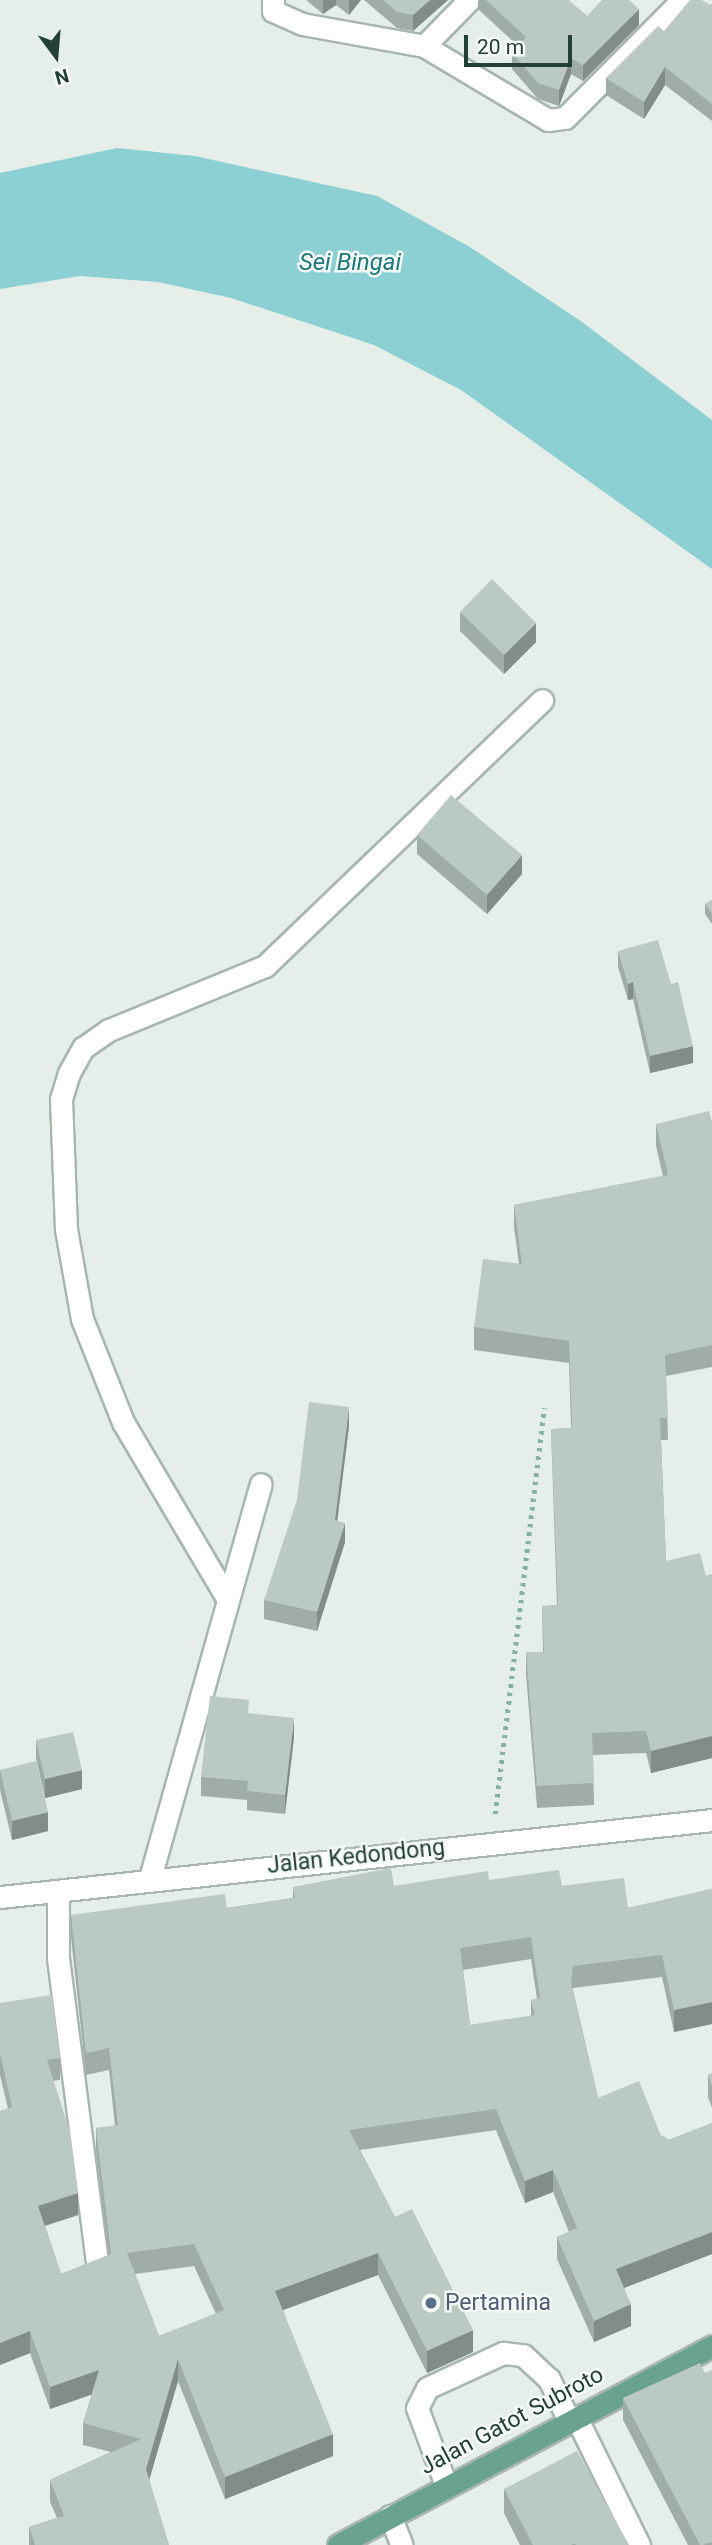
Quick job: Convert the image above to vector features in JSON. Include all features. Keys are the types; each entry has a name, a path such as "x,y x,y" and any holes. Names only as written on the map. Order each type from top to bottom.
{"main road":[{"name":"Jalan Gatot Subroto","path":"338,2545 446,2485 712,2346"}],"street":[{"path":"424,46 469,0"},
{"path":"269,2 302,24 424,46 548,120 565,118 682,0"},
{"path":"227,1598 123,1422 82,1319 66,1229 61,1099 69,1073 83,1048 109,1030 265,966 542,700"},
{"path":"150,1878 261,1483"},
{"name":"Jalan Kedondong","path":"0,1897 58,1892 150,1878 712,1820"},
{"path":"58,1892 58,1958 98,2269"},
{"path":"446,2485 417,2408 427,2388 503,2353 523,2355 549,2379 639,2545"},
{"path":"390,2516 402,2545"}],"path":[{"path":"491,1843 544,1408"}],"water":[{"name":"Sei Bingai","path":"117,148 195,156 377,196 470,247 582,322 712,420 712,569 461,390 374,345 231,298 158,282 80,276 0,289 0,173"}],"building":[{"path":"383,0 430,0 413,15 397,12"},
{"path":"486,0 568,0 587,16 602,0 629,0 639,9 583,65 571,58 559,90 538,83 512,53 526,37"},
{"path":"690,0 702,0 712,4 712,104 665,67 644,102 606,78 658,26 664,31"},
{"path":"492,579 536,623 504,655 460,612"},
{"path":"451,795 522,855 487,895 417,835"},
{"path":"712,900 712,914 705,904"},
{"path":"658,940 671,984 678,982 693,1046 650,1056 633,982 628,984 618,951"},
{"path":"709,1111 712,1122 712,1345 665,1355 668,1418 660,1418 666,1561 700,1553 706,1576 712,1574 712,1736 651,1751 646,1731 592,1733 594,1783 537,1786 526,1652 544,1652 542,1606 558,1605 551,1429 572,1428 569,1341 474,1327 483,1259 522,1264 514,1205 668,1175 656,1124"},
{"path":"309,1402 349,1407 335,1520 345,1523 317,1612 264,1600 297,1500"},
{"path":"210,1696 249,1700 248,1713 294,1718 285,1795 247,1791 248,1781 201,1777"},
{"path":"73,1732 82,1770 45,1779 36,1740"},
{"path":"36,1761 48,1812 12,1821 0,1770"},
{"path":"391,1868 394,1886 488,1871 489,1880 559,1870 562,1886 624,1878 628,1908 712,1889 712,2002 674,2010 662,1955 573,1966 571,1983 598,2098 639,2081 661,2136 669,2140 712,2123 712,2232 616,2269 631,2304 594,2321 557,2237 577,2228 553,2170 525,2181 496,2109 349,2130 395,2217 412,2209 473,2330 427,2351 378,2253 275,2291 333,2434 225,2477 178,2359 146,2469 169,2545 35,2545 29,2527 64,2516 50,2480 141,2439 83,2423 99,2370 50,2387 30,2331 0,2343 0,2111 12,2107 0,2053 0,2003 52,1995 60,2058 47,2060 70,2132 78,2193 38,2206 61,2274 111,2254 96,2128 118,2125 109,2048 86,2053 71,1915 225,1894 227,1908 295,1898 293,1887","holes":["531,1937 540,1998 531,2000 535,2015 470,2025 460,1948","194,2244 224,2310 159,2336 127,2253"]},
{"path":"700,2363 705,2373 712,2370 712,2542 703,2545 700,2545 623,2398"},
{"path":"577,2451 629,2545 533,2545 504,2489"}],"place":[{"name":"Pertamina","path":"431,2303"}]}
